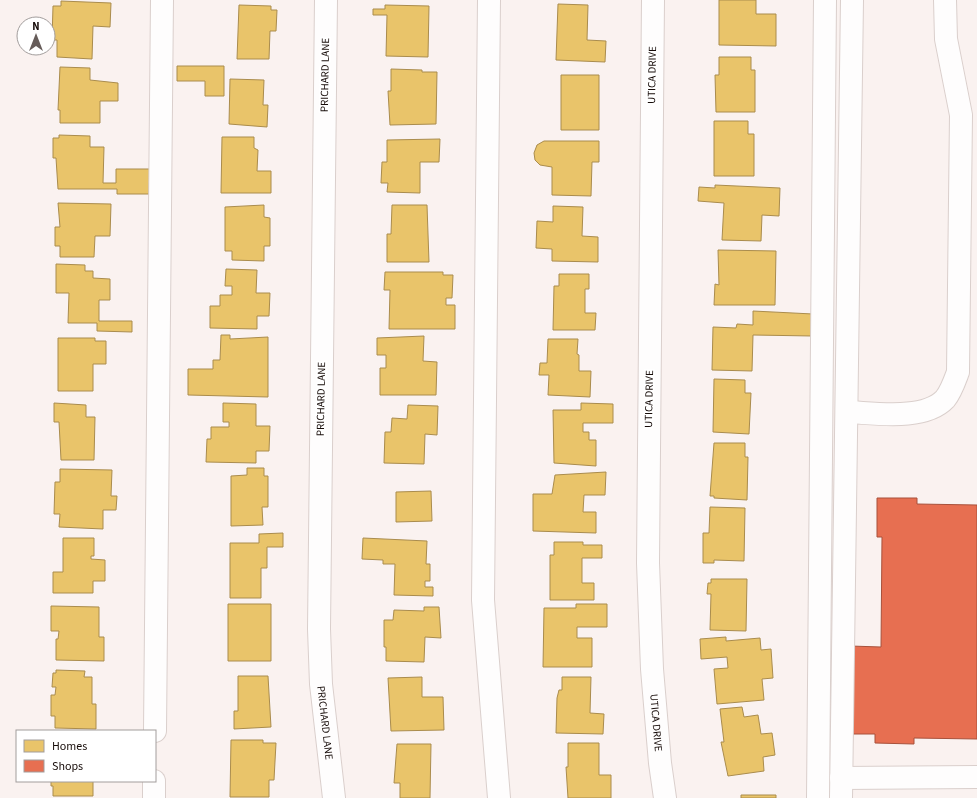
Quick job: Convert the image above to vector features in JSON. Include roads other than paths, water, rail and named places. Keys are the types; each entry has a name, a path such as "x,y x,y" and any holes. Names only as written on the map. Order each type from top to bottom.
{"street":[{"path":"155,730 162,0"},
{"name":"PRICHARD LANE","path":"326,0 319,629 321,684 334,798"},
{"path":"489,0 483,600 499,798"},
{"name":"UTICA DRIVE","path":"653,0 648,563 652,669 660,763 665,798"},
{"path":"818,798 825,0"},
{"path":"852,0 841,788 977,777"},
{"path":"847,412 903,414 918,413 932,409 945,399 958,372 961,115 946,39 945,0"},
{"path":"154,782 154,798"}]}
